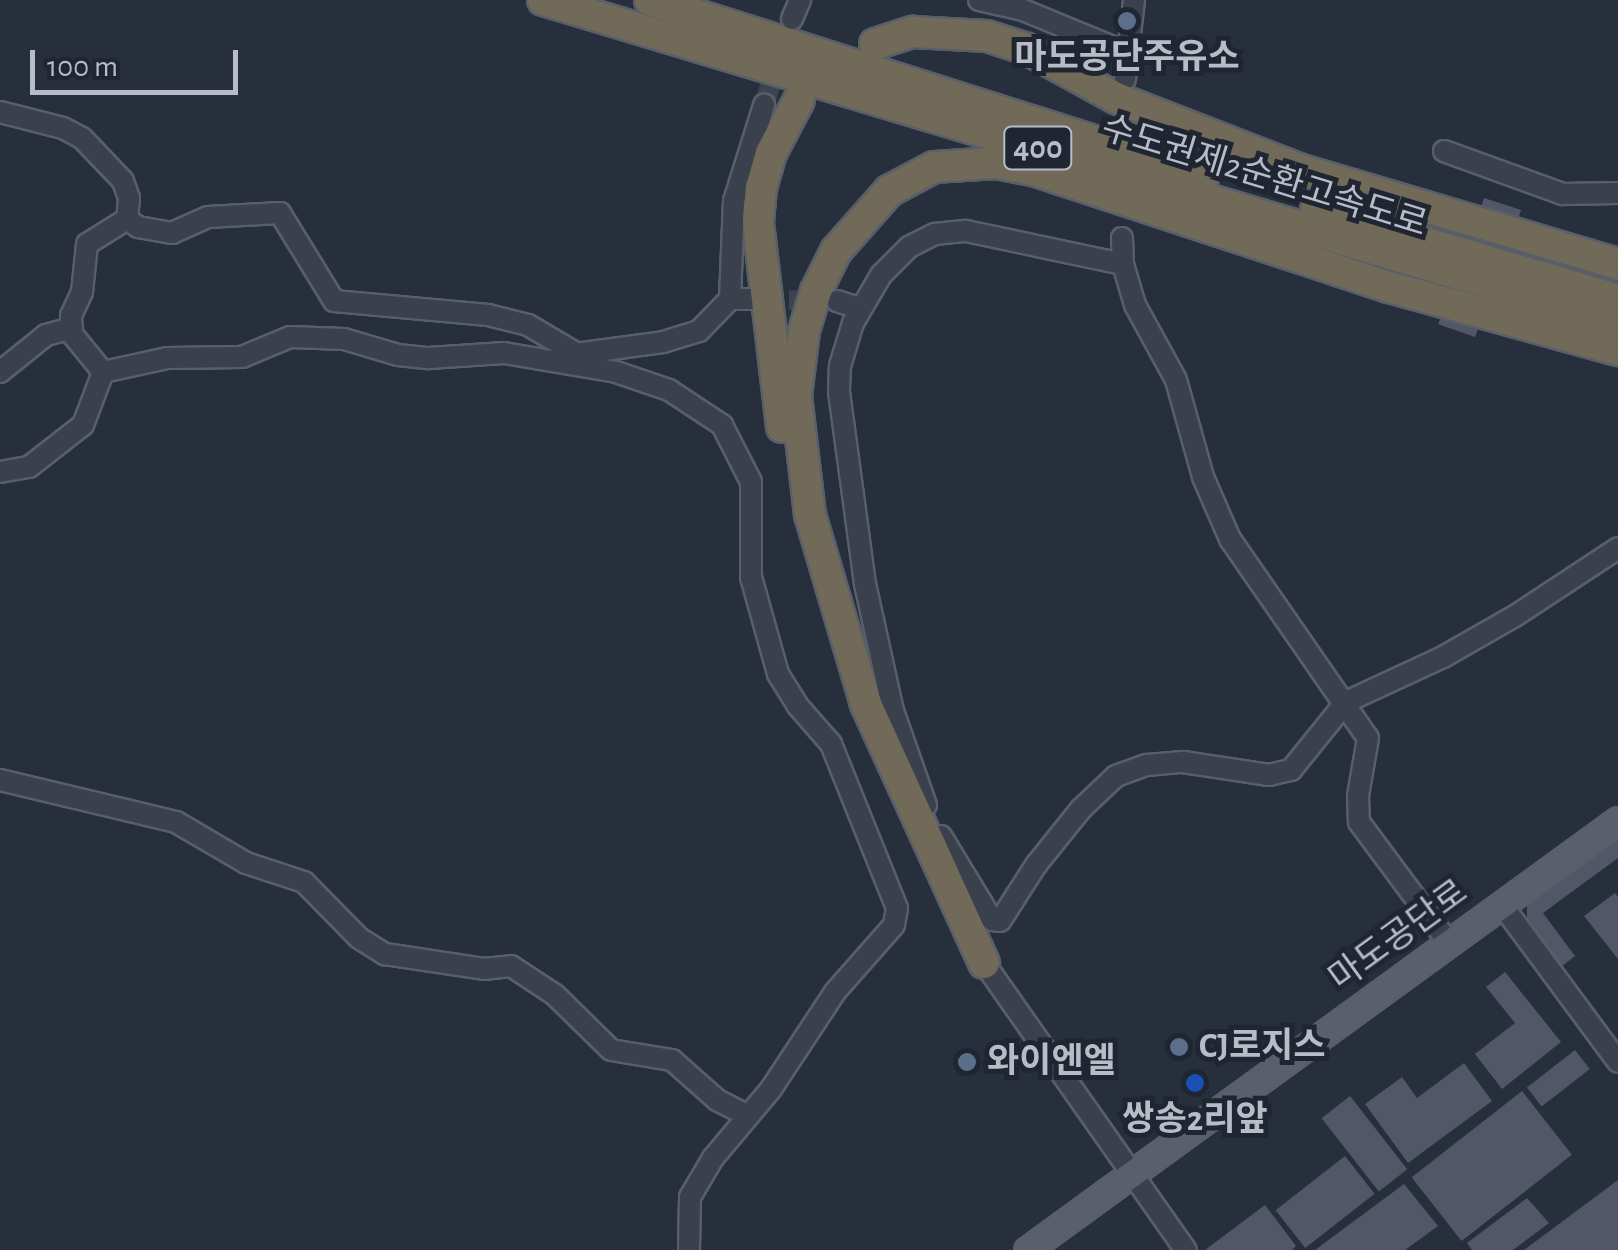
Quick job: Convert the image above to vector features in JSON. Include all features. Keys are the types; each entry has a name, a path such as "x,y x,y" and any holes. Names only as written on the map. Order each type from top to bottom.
{"highway":[{"name":"수도권제2순환고속도로","path":"543,0 1618,322"},
{"name":"수도권제2순환고속도로","path":"650,0 1204,176 1618,300"},
{"path":"876,44 913,32 988,36 1024,48 1116,98 1298,168 1618,264"},
{"path":"799,100 771,153 761,188 758,222 777,400 800,528 855,714 928,874 984,962"},
{"path":"984,962 866,704 810,515 796,396 804,331 816,290 836,251 889,191 934,167 996,163 1034,170 1388,287 1618,350"}],"main road":[{"name":"마도공단로","path":"1027,1250 1618,820"}],"street":[{"path":"979,0 1023,10 1128,53"},
{"path":"1126,79 1134,0"},
{"path":"544,362 574,352 663,342 699,331 730,299 734,202 764,105"},
{"path":"0,112 63,128 82,138 123,181 129,198 126,219 87,244 82,292 72,328 85,353 104,372"},
{"path":"1444,151 1563,194 1618,193"},
{"path":"126,219 138,227 172,233 208,217 280,214 334,302 488,315 528,325 574,352"},
{"path":"1122,264 966,231 935,234 909,247 858,308 840,366 865,584 893,712 928,810 992,920 1000,921 1070,823 1116,776 1146,765 1183,762 1269,775 1290,770 1346,702 1443,657 1618,548"},
{"path":"1122,238 1122,264 1144,328 1176,380 1204,477 1230,539 1368,738 1358,796 1359,822 1449,944"},
{"path":"730,299 752,300"},
{"path":"837,301 858,308"},
{"path":"0,372 46,335 72,328"},
{"path":"104,372 167,358 242,357 290,337 344,339 414,356 488,352 645,379 700,407 722,425 751,482 751,577 778,674 797,706 832,744 897,908 894,925 835,992 748,1116 713,1158 690,1198 690,1250"},
{"path":"0,472 30,467 83,425 104,372"},
{"path":"0,780 176,822 246,863 304,882 359,938 385,954 484,969 511,966 555,995 611,1050 672,1060 718,1100 748,1116"},
{"path":"1502,905 1618,1062"},
{"path":"984,962 1186,1250"}],"building":[{"path":"1484,198 1521,210 1508,249 1471,237"},
{"path":"1448,296 1485,309 1475,337 1438,324"},
{"path":"1618,830 1618,858 1543,913 1575,956 1561,967 1527,923 1527,898"},
{"path":"1615,893 1618,897 1618,959 1584,916"},
{"path":"1505,972 1561,1042 1502,1089 1475,1054 1515,1023 1486,987"},
{"path":"1575,1050 1590,1069 1542,1106 1527,1088"},
{"path":"1464,1063 1492,1101 1408,1163 1365,1104 1402,1077 1417,1098"},
{"path":"1522,1091 1572,1155 1462,1241 1412,1177"},
{"path":"1350,1096 1407,1169 1379,1191 1322,1118"},
{"path":"1345,1156 1375,1194 1305,1248 1276,1210"},
{"path":"1618,1180 1618,1250 1524,1250"},
{"path":"1404,1184 1438,1226 1405,1250 1315,1250"},
{"path":"1527,1198 1549,1223 1513,1250 1472,1250 1467,1243"},
{"path":"1265,1205 1296,1246 1292,1250 1205,1250"}],"tunnel":[{"path":"764,105 779,59"},
{"path":"759,300 825,301"}],"place":[{"name":"마도공단주유소","path":"1127,21"},
{"name":"CJ로지스","path":"1179,1047"},
{"name":"와이엔엘","path":"967,1062"},
{"name":"쌍송2리앞","path":"1195,1083"}]}
